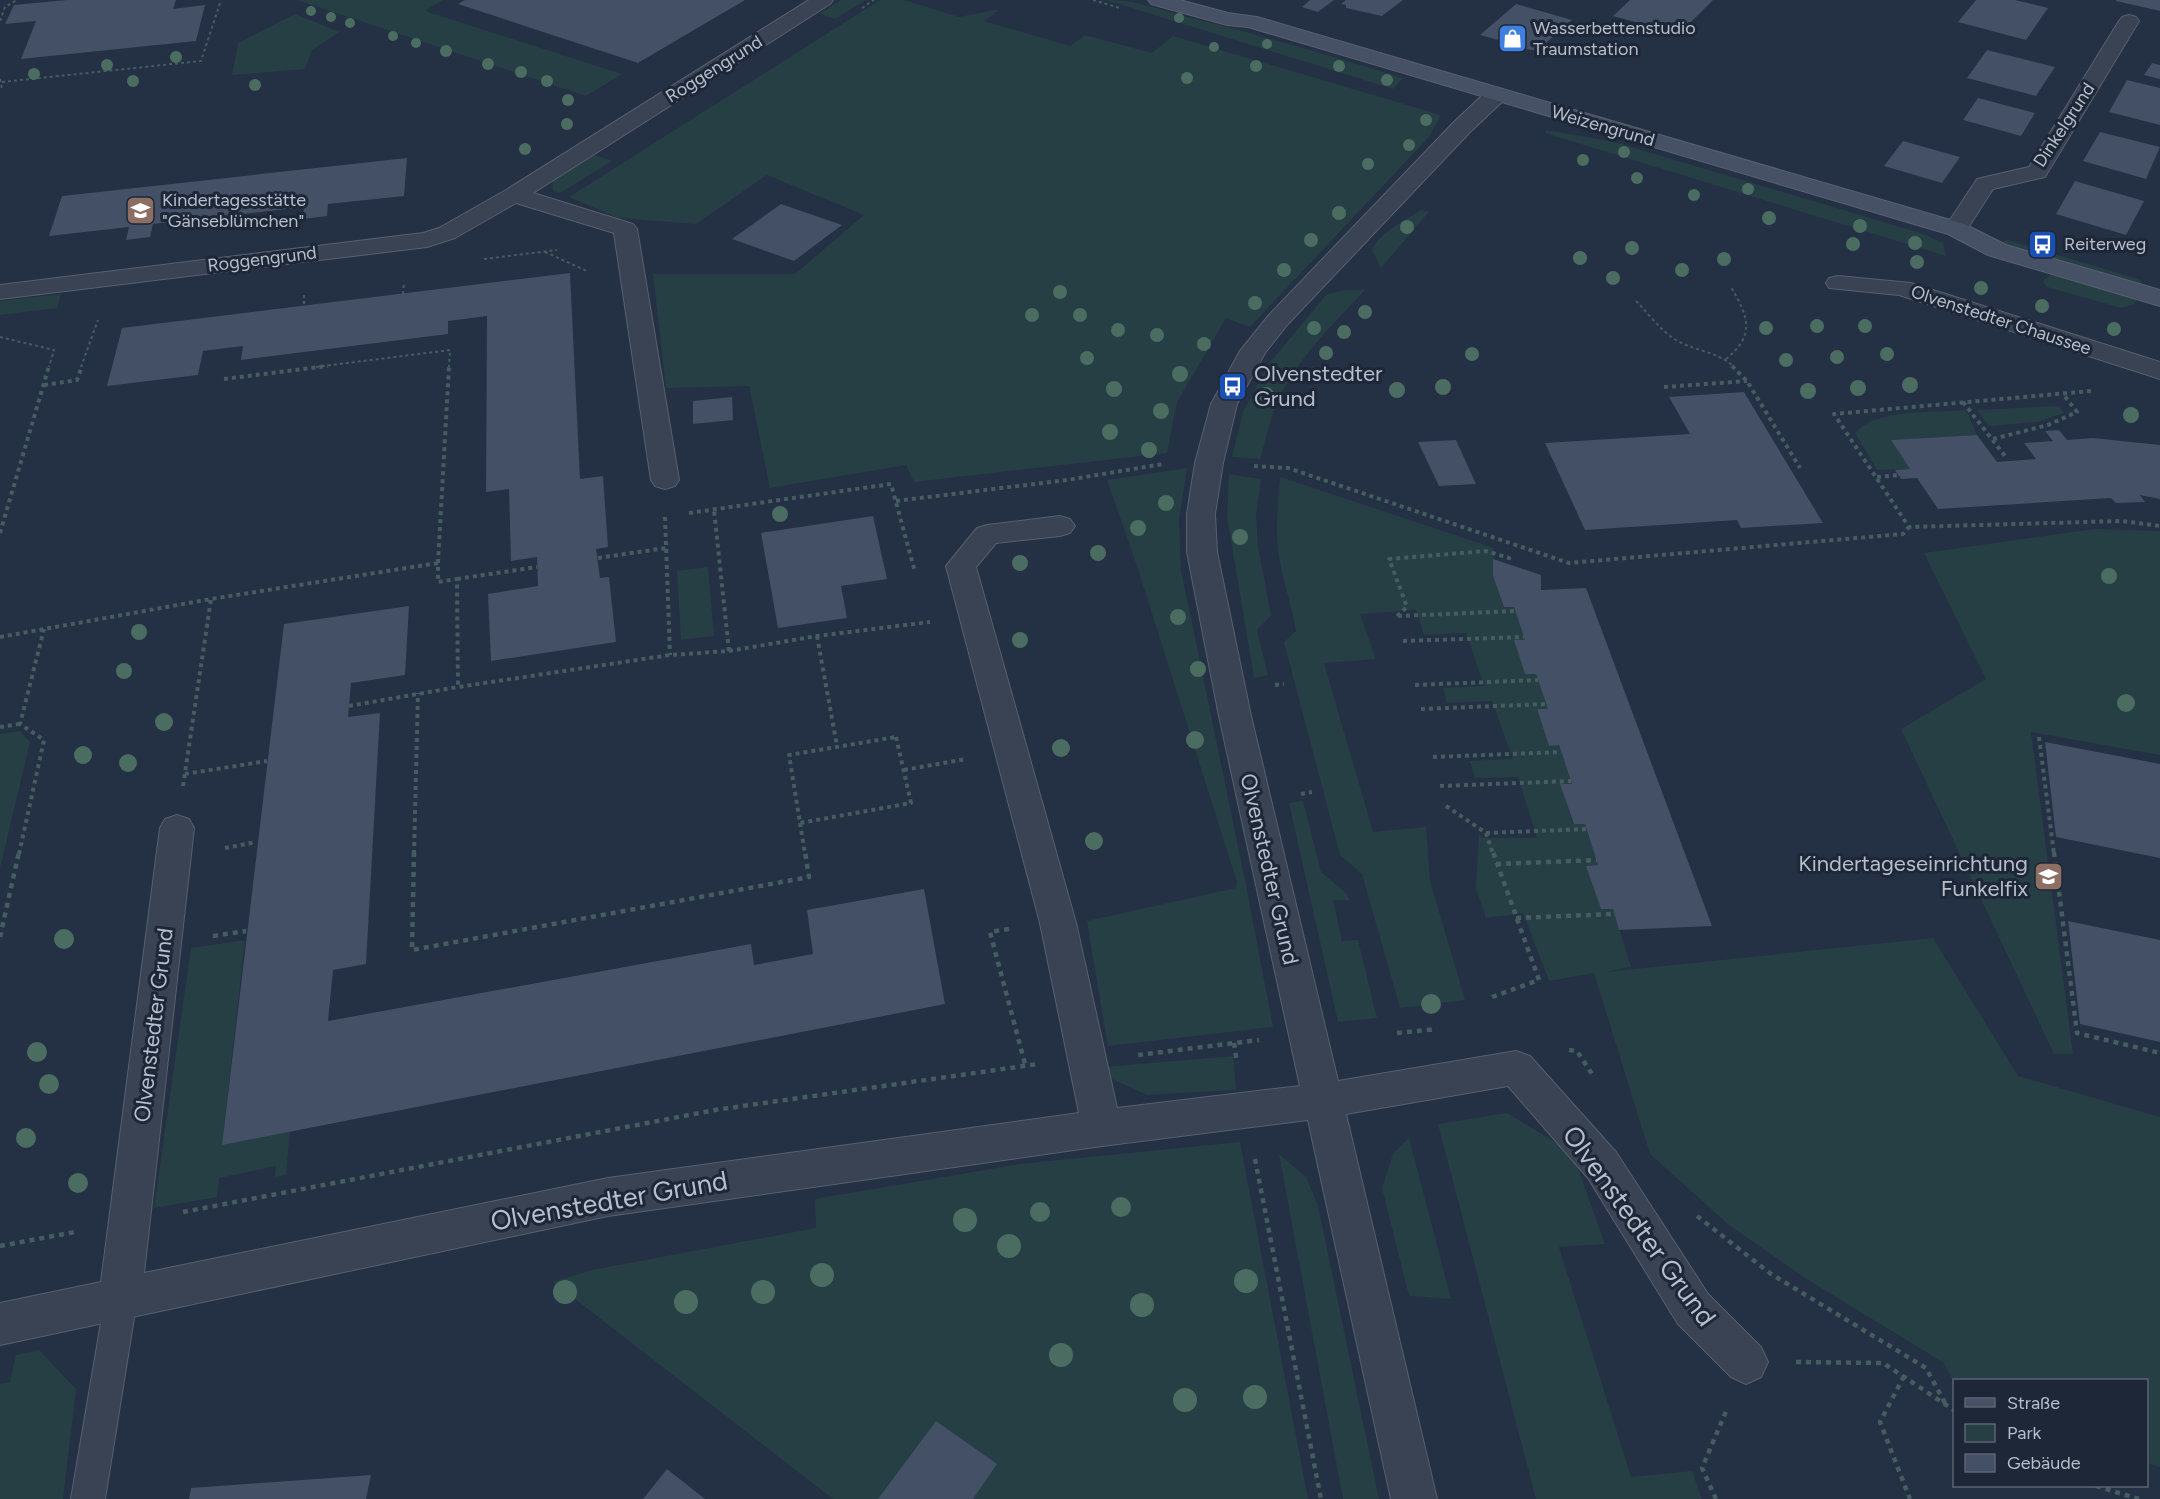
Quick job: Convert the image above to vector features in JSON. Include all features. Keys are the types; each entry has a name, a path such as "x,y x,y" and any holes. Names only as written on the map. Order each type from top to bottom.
{"main road":[{"name":"Weizengrund","path":"1158,0 1227,19 1250,21 1956,229 1997,250 2160,298"},
{"name":"Weizengrund","path":"1199,0 1240,11 1250,21"},
{"name":"Weizengrund","path":"1956,229 2002,231 2160,278"}],"street":[{"name":"Roggengrund","path":"0,292 428,240 447,233 514,195 823,0"},
{"name":"Dinkelgrund","path":"1956,229 1985,184 2037,172 2129,21"},
{"name":"Olvenstedter Grund","path":"1414,1499 1322,1101 1204,569 1200,534 1209,463 1224,404 1248,360 1266,335 1462,127 1496,95"},
{"path":"514,195 625,229 665,480"},
{"name":"Olvenstedter Chaussee","path":"1838,283 1902,288 2160,371"},
{"path":"1060,526 987,536 961,566 1058,922 1102,1128"},
{"name":"Olvenstedter Grund","path":"121,1299 128,1222 177,828"},
{"name":"Olvenstedter Grund","path":"0,1324 608,1197 1102,1128 1322,1101 1516,1068 1602,1165 1693,1310 1746,1362"}],"lane":[{"path":"88,1499 121,1299"}],"path":[{"path":"0,21 5,7 17,0"},
{"path":"0,91 1,81 201,61 221,0"},
{"path":"477,260 627,241"},
{"path":"404,276 404,294"},
{"path":"1726,359 1741,346 1748,329 1744,309 1731,287"},
{"path":"304,289 304,306"},
{"path":"1636,301 1670,336 1692,348 1726,359 1747,381 1800,468"},
{"path":"44,385 77,380 98,318"},
{"path":"0,337 54,350 0,533"},
{"path":"224,379 450,350 438,582 537,567"},
{"path":"1664,387 1747,381"},
{"path":"1909,528 1834,414 2096,391"},
{"path":"1993,439 2048,425 2077,412 2063,394"},
{"path":"1963,402 2005,456"},
{"path":"896,501 1067,480 1172,463 1288,468 1569,563 1903,534 1909,528 2121,521 2160,526"},
{"path":"1876,477 1899,475"},
{"path":"665,480 664,517 669,654"},
{"path":"684,514 891,484 921,596 968,590"},
{"path":"714,510 729,651"},
{"path":"664,517 674,516"},
{"path":"598,558 666,548"},
{"path":"1507,563 1509,558 1486,551 1389,559 1407,607 1397,616 1516,611"},
{"path":"0,637 211,599 438,563"},
{"path":"457,579 458,687"},
{"path":"177,828 211,599"},
{"path":"349,705 669,654 729,651 817,636 934,622"},
{"path":"20,724 44,629"},
{"path":"817,636 837,746"},
{"path":"1403,641 1524,637"},
{"path":"1414,685 1538,680"},
{"path":"418,693 412,950 809,877 800,823 789,755 896,737 911,803 800,823"},
{"path":"1421,709 1546,704"},
{"path":"0,727 20,724 44,740 0,937"},
{"path":"2039,737 2077,1033 2160,1053"},
{"path":"1433,757 1562,752"},
{"path":"904,770 970,759"},
{"path":"185,774 267,761"},
{"path":"1440,786 1571,780"},
{"path":"1446,806 1486,833 1587,829"},
{"path":"1486,833 1539,980 1491,997"},
{"path":"214,850 256,842"},
{"path":"1496,864 1597,860"},
{"path":"1516,918 1614,914"},
{"path":"1025,1064 990,932 1058,922"},
{"path":"211,937 246,931"},
{"path":"1396,1033 1441,1029"},
{"path":"0,1246 715,1110 1025,1064 1086,1061 1307,1033"},
{"path":"1234,1043 1322,1499"},
{"path":"1557,1048 1577,1052 1598,1084"},
{"path":"1696,1215 1771,1274 1926,1368 1946,1405"},
{"path":"1716,1499 1702,1468 1746,1362 1883,1363 1953,1409"},
{"path":"1904,1376 1880,1422 1910,1499"},
{"path":"2102,1487 2139,1499"}],"green space":[{"path":"297,0 443,0 425,11 622,74 586,96"},
{"path":"841,0 866,0 835,19 819,14"},
{"path":"880,0 904,0 959,17 995,10 998,11 984,21 1070,46 1085,35 1152,53 1173,36 1441,115 1429,137 1250,327 1226,318 1177,402 1167,453 914,482 906,465 770,488 749,386 666,388 653,274 795,274 864,215 767,175 696,224 618,218 569,197"},
{"path":"1106,0 1149,6 1297,46 1403,78 1393,89"},
{"path":"295,14 339,32 312,50 305,69 232,75 238,43"},
{"path":"1546,130 1611,141 1924,234 1943,243 1946,256 1545,133"},
{"path":"592,154 612,161 560,193 553,191 553,179"},
{"path":"1421,210 1429,212 1381,268 1372,250 1376,243 1393,227"},
{"path":"2008,240 2141,280 2142,284 2138,285 2002,246 1999,242"},
{"path":"2053,273 2137,297 2135,304 2121,308 2047,287 2044,280"},
{"path":"1343,290 1365,290 1317,342 1286,385 1275,407 1260,459 1232,457 1243,412 1267,366 1326,295"},
{"path":"61,294 57,308 0,315 0,301"},
{"path":"2059,406 2064,413 2038,422 1989,426 1977,410"},
{"path":"1966,410 1977,435 1892,440 1910,469 1877,470 1855,433 1877,419 1891,416"},
{"path":"1187,468 1179,520 1181,570 1273,1027 1108,1046 1087,921 1236,888 1237,882 1136,563 1107,480"},
{"path":"1229,474 1261,479 1256,515 1258,546 1271,615 1257,630 1268,675 1254,678 1227,517"},
{"path":"1280,477 1494,548 1493,576 1504,607 1514,607 1525,640 1515,641 1525,674 1536,674 1548,709 1537,710 1549,746 1559,745 1572,784 1561,785 1573,824 1585,824 1598,865 1587,866 1601,909 1613,909 1631,967 1606,972 1933,938 2018,1076 2160,1117 2160,1467 2148,1463 2148,1379 1953,1379 1953,1381 1944,1363 1805,1278 1729,1225 1650,1154 1594,973 1549,981 1523,913 1486,918 1476,889 1479,833 1482,838 1537,838 1518,777 1475,778 1470,761 1513,759 1492,701 1447,703 1443,688 1484,686 1466,633 1424,635 1416,610 1360,614 1376,659 1324,663 1373,832 1426,827 1430,881 1465,1000 1400,1008 1362,874 1340,855 1284,642 1296,631 1281,566 1277,517"},
{"path":"2094,529 2160,531 2160,755 2031,732 2073,1054 2054,1054 1901,729 1986,679 1924,553"},
{"path":"708,567 714,636 681,640 677,571"},
{"path":"20,731 30,742 0,868 0,734"},
{"path":"1303,801 1321,872 1346,893 1350,900 1333,900 1342,941 1358,940 1377,1018 1338,1022 1289,803"},
{"path":"245,940 222,1144 290,1131 286,1175 275,1177 276,1166 219,1178 217,1197 154,1208 191,948"},
{"path":"1233,1056 1236,1090 1147,1095 1112,1079 1105,1067"},
{"path":"1507,1113 1572,1152 1605,1244 1559,1247 1631,1477 1692,1471 1702,1499 1536,1499 1438,1124"},
{"path":"1409,1138 1451,1299 1409,1296 1382,1188 1393,1154"},
{"path":"1240,1142 1308,1499 833,1499 553,1282 592,1270 816,1228 815,1199 1019,1164"},
{"path":"1279,1154 1306,1177 1318,1206 1379,1499 1343,1499"},
{"path":"39,1350 76,1389 63,1499 0,1499 0,1384 10,1382 16,1355"}],"building":[{"path":"67,0 176,0 173,9 205,5 196,41 21,59 36,21 5,24 14,5"},
{"path":"465,0 745,0 638,63 458,4"},
{"path":"1310,0 1334,0 1318,12 1302,7"},
{"path":"1346,0 1403,0 1382,16 1346,8 1346,5 1341,4"},
{"path":"1630,0 1713,0 1679,34 1613,16"},
{"path":"1976,0 2015,0 2048,8 2026,40 1958,22"},
{"path":"2116,0 2160,0 2160,11 2116,1"},
{"path":"1516,4 1572,20 1537,51 1507,45 1509,43 1480,35"},
{"path":"1987,50 2055,67 2036,96 1967,78"},
{"path":"2152,63 2160,65 2160,79 2144,75"},
{"path":"2127,80 2160,88 2160,125 2109,112"},
{"path":"1978,98 2035,113 2021,136 1963,120"},
{"path":"2100,132 2160,147 2146,179 2083,161"},
{"path":"1903,141 1960,157 1942,183 1884,166"},
{"path":"407,158 404,196 328,204 327,216 303,219 304,207 153,224 150,237 126,240 129,227 49,236 62,196"},
{"path":"2075,181 2144,201 2126,235 2056,214"},
{"path":"781,204 842,225 794,261 732,239"},
{"path":"570,273 580,479 603,476 608,547 596,549 600,578 609,577 616,642 491,661 488,594 538,586 537,557 511,561 509,489 486,492 487,316 448,321 448,334 241,360 243,346 203,351 198,375 107,386 122,328"},
{"path":"1744,392 1823,523 1741,528 1737,520 1585,530 1545,443 1690,434 1669,397"},
{"path":"732,397 733,420 693,424 693,401"},
{"path":"2059,430 2067,440 2093,438 2160,445 2160,499 2140,495 2145,502 2116,503 2111,498 1938,509 1917,478 1901,479 1895,470 1910,469 1891,440 1977,435 1997,462 2036,459 2024,443 2053,441 2045,431"},
{"path":"1456,440 1476,484 1439,486 1418,442"},
{"path":"873,516 887,579 841,586 847,618 778,628 761,533"},
{"path":"1493,559 1541,575 1541,590 1586,588 1712,926 1619,930 1613,909 1601,909 1586,866 1598,865 1585,824 1574,824 1560,784 1572,784 1559,745 1549,746 1537,709 1548,709 1536,674 1525,674 1514,640 1525,640 1514,607 1504,607 1493,576"},
{"path":"409,606 405,675 351,683 348,717 380,713 366,964 333,970 328,1021 751,944 754,965 813,954 807,910 924,889 945,1004 222,1145 284,624"},
{"path":"2045,742 2160,764 2160,858 2056,837"},
{"path":"2068,921 2160,940 2160,1042 2080,1024"},
{"path":"936,1421 997,1464 973,1499 878,1499"},
{"path":"667,1469 705,1499 643,1499"},
{"path":"371,1475 366,1499 189,1499 191,1488"}],"place":[{"name":"Wasserbettenstudio Traumstation","path":"1512,38"},
{"name":"Kindertagesstätte \"Gänseblümchen\"","path":"141,210"},
{"name":"Reiterweg","path":"2043,244"},
{"name":"Olvenstedter Grund","path":"1233,386"},
{"name":"Kindertageseinrichtung Funkelfix","path":"2049,876"}]}
